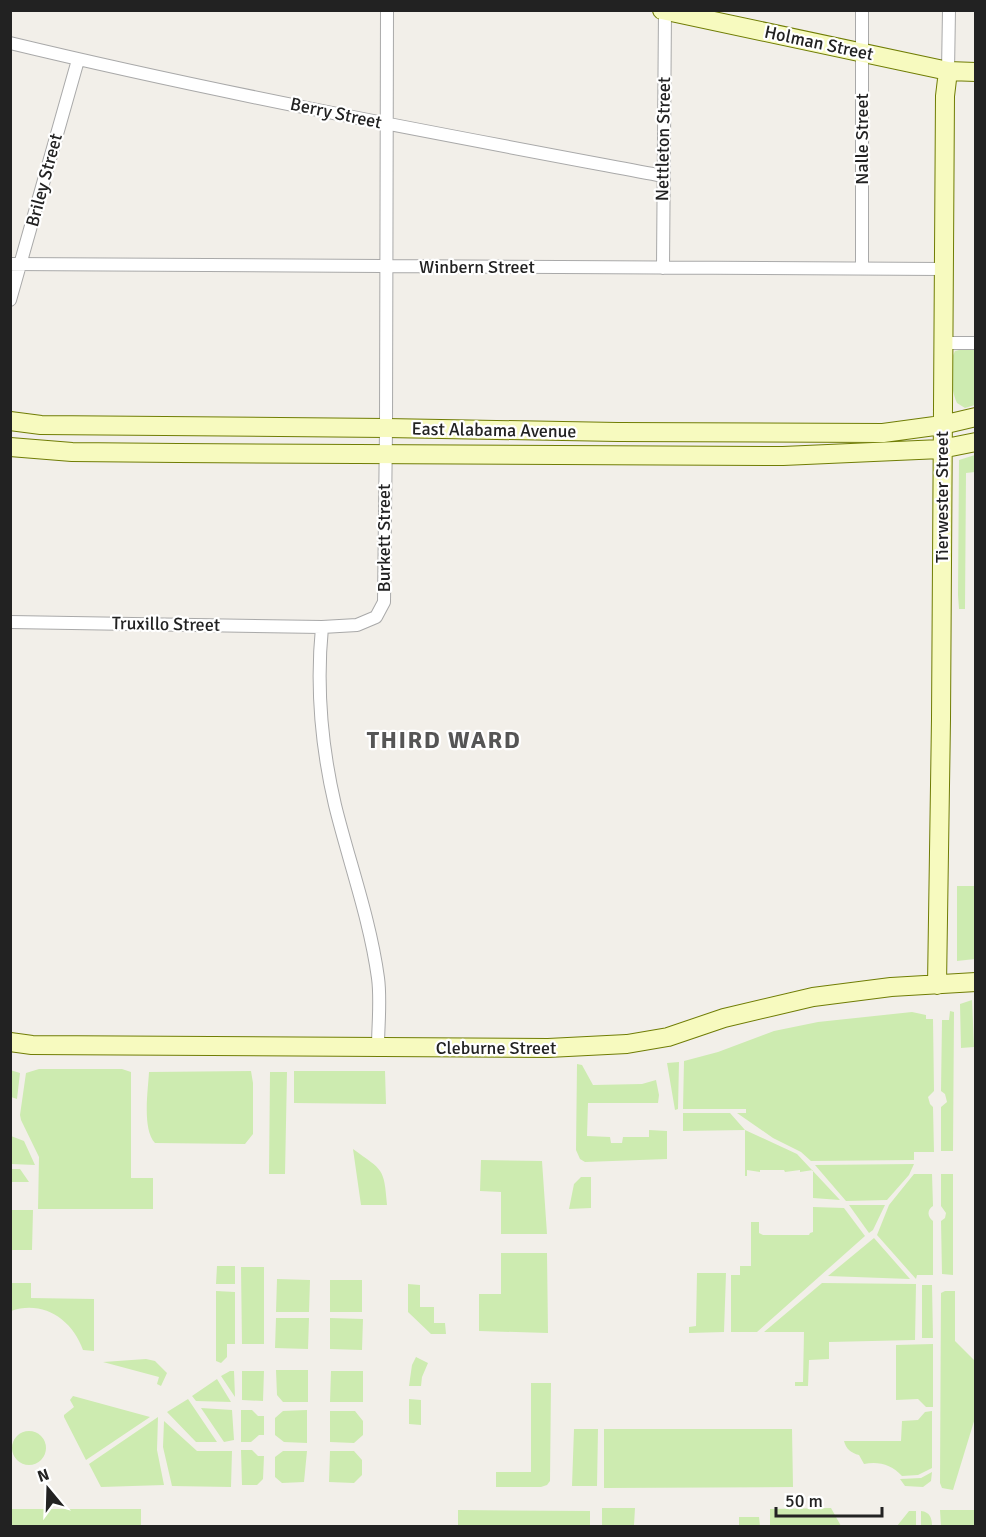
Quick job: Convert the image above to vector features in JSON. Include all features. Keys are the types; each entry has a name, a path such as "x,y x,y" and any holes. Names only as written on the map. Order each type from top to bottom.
{"street":[{"name":"Burkett Street","path":"322,627 357,625 376,617 384,602 386,581 387,10"},
{"name":"Nalle Street","path":"862,10 862,268"},
{"name":"Tierwester Street","path":"938,985 941,449 948,10"},
{"name":"Holman Street","path":"664,11 948,71 975,72"},
{"name":"Nettleton Street","path":"663,268 664,11"},
{"name":"Berry Street","path":"10,44 386,123 663,176"},
{"name":"Briley Street","path":"10,300 16,264 78,60"},
{"name":"Winbern Street","path":"16,264 943,269"},
{"path":"944,343 975,343"},
{"name":"East Alabama Avenue","path":"10,421 41,425 882,433 942,425 975,417"},
{"path":"178,426 178,453"},
{"name":"East Alabama Avenue","path":"10,447 72,452 385,456 783,456 941,449 975,442"},
{"name":"Truxillo Street","path":"10,622 322,627"},
{"path":"322,627 318,685 323,739 335,806 378,980 378,1047"},
{"name":"Cleburne Street","path":"10,1042 44,1045 548,1048 627,1044 668,1037 724,1018 813,997 891,987 975,982"}],"green space":[{"path":"975,350 975,405 965,408 957,403 951,377 953,356 955,351"},
{"path":"975,455 975,472 966,473 965,609 959,609 959,460"},
{"path":"957,886 975,886 975,959 957,961"},
{"path":"972,1000 974,1047 961,1048 960,1004"},
{"path":"950,1011 954,1012 953,1151 941,1151 941,1107 947,1102 945,1094 941,1091 942,1020 949,1020"},
{"path":"912,1012 926,1015 926,1019 933,1019 934,1091 928,1097 933,1107 934,1152 914,1152 914,1160 811,1161 801,1152 773,1138 737,1113 746,1113 746,1109 683,1109 684,1061 718,1052 774,1031 818,1022"},
{"path":"679,1062 678,1109 675,1110 667,1063"},
{"path":"577,1064 582,1065 593,1085 642,1084 656,1080 658,1103 588,1103 587,1136 610,1137 611,1143 622,1143 623,1137 649,1137 649,1130 667,1131 667,1159 585,1162 580,1159 576,1150"},
{"path":"39,1069 122,1069 131,1072 131,1178 153,1178 153,1209 38,1209 39,1157 20,1115 26,1073"},
{"path":"10,1070 20,1073 17,1099 11,1097"},
{"path":"251,1071 253,1134 245,1144 155,1143 148,1129 147,1119 149,1072"},
{"path":"294,1071 385,1071 386,1104 294,1103"},
{"path":"270,1072 287,1072 285,1174 269,1174"},
{"path":"683,1113 730,1113 745,1130 683,1131"},
{"path":"745,1130 797,1154 812,1170 785,1172 784,1170 760,1170 760,1172 747,1170 747,1176 745,1176"},
{"path":"11,1136 24,1141 35,1165 11,1164"},
{"path":"353,1149 380,1171 385,1183 387,1205 361,1205"},
{"path":"481,1160 542,1161 547,1234 501,1234 501,1192 480,1191"},
{"path":"914,1164 909,1175 887,1200 846,1201 815,1165"},
{"path":"11,1169 20,1169 29,1182 11,1182"},
{"path":"813,1171 840,1200 813,1198"},
{"path":"914,1174 932,1174 933,1206 928,1213 933,1221 933,1275 917,1275 916,1279 877,1235 889,1205"},
{"path":"941,1174 953,1174 953,1275 942,1274 941,1221 945,1218 946,1213 941,1206"},
{"path":"581,1177 591,1177 591,1208 569,1209 574,1184"},
{"path":"849,1205 885,1205 873,1230 869,1233"},
{"path":"813,1207 844,1208 865,1236 757,1332 731,1332 731,1275 740,1275 740,1266 751,1266 751,1222 759,1222 759,1233 763,1235 809,1235 813,1232"},
{"path":"11,1210 33,1210 32,1250 11,1250"},
{"path":"874,1238 910,1279 828,1276"},
{"path":"501,1253 547,1253 548,1333 479,1331 479,1294 501,1294"},
{"path":"217,1266 235,1266 235,1284 216,1284"},
{"path":"241,1267 264,1267 264,1344 242,1344"},
{"path":"697,1273 726,1273 724,1332 689,1333 689,1327 696,1326"},
{"path":"277,1279 310,1280 309,1312 276,1312"},
{"path":"330,1280 362,1280 362,1312 330,1312"},
{"path":"11,1283 31,1283 31,1298 94,1299 94,1351 83,1350 72,1329 64,1321 45,1310 23,1308 11,1311"},
{"path":"822,1283 916,1284 915,1340 829,1342 829,1359 809,1360 808,1386 795,1386 795,1382 803,1382 804,1332 764,1332"},
{"path":"408,1284 420,1285 420,1307 434,1307 434,1323 445,1323 446,1334 431,1334 408,1312"},
{"path":"922,1285 932,1285 933,1338 922,1338"},
{"path":"216,1291 235,1292 235,1344 227,1344 227,1357 221,1363 216,1361"},
{"path":"955,1291 955,1341 976,1362 975,1418 953,1490 942,1488 940,1483 941,1293"},
{"path":"276,1318 309,1318 308,1349 275,1348"},
{"path":"330,1318 363,1319 362,1350 330,1349"},
{"path":"933,1344 933,1407 926,1407 918,1399 896,1400 896,1345"},
{"path":"416,1357 428,1363 421,1386 409,1386 412,1365"},
{"path":"146,1359 155,1361 167,1373 161,1386 157,1384 159,1377 103,1362"},
{"path":"276,1370 308,1370 308,1402 283,1402 277,1395"},
{"path":"234,1371 235,1397 221,1376"},
{"path":"242,1371 264,1371 263,1401 242,1400"},
{"path":"331,1371 363,1371 363,1402 330,1402"},
{"path":"217,1379 231,1402 196,1401 192,1396"},
{"path":"531,1383 551,1383 550,1481 541,1487 496,1487 496,1472 531,1472"},
{"path":"73,1396 150,1417 86,1460 64,1417 74,1407 70,1400"},
{"path":"188,1399 217,1442 196,1442 167,1412"},
{"path":"409,1399 421,1400 421,1425 409,1424"},
{"path":"201,1408 232,1410 234,1440 224,1442"},
{"path":"241,1410 252,1410 258,1416 264,1416 264,1435 259,1435 251,1442 241,1442"},
{"path":"307,1410 307,1443 284,1442 275,1435 275,1418 283,1411"},
{"path":"330,1411 355,1411 363,1421 363,1435 354,1443 330,1442"},
{"path":"932,1411 932,1468 918,1475 902,1476 885,1465 864,1464 859,1455 849,1450 845,1444 844,1441 901,1441 902,1421 918,1420 925,1412"},
{"path":"158,1417 157,1450 164,1485 101,1487 89,1464"},
{"path":"164,1421 197,1451 232,1451 231,1487 172,1486 163,1447"},
{"path":"574,1429 598,1429 597,1486 572,1486"},
{"path":"604,1429 792,1429 793,1487 604,1488"},
{"path":"29,1431 41,1436 46,1448 41,1460 29,1465 17,1460 12,1448 17,1436"},
{"path":"241,1450 252,1450 258,1456 264,1456 263,1479 257,1485 242,1485"},
{"path":"283,1451 307,1451 304,1482 282,1483 275,1477 275,1457"},
{"path":"330,1451 354,1451 362,1460 362,1475 354,1483 329,1482"},
{"path":"932,1472 931,1481 923,1487 905,1486 900,1479 921,1478"},
{"path":"602,1508 635,1508 634,1525 602,1525"},
{"path":"831,1508 841,1526 770,1526 770,1509"},
{"path":"11,1509 141,1509 141,1526 11,1526"},
{"path":"458,1510 590,1511 590,1526 458,1526"},
{"path":"940,1510 975,1510 975,1526 941,1526"},
{"path":"909,1511 916,1511 916,1526 897,1526"},
{"path":"921,1511 930,1516 932,1526 921,1526"},
{"path":"739,1517 759,1517 760,1526 739,1526"}],"district":[{"name":"THIRD WARD","path":"444,740"}]}
